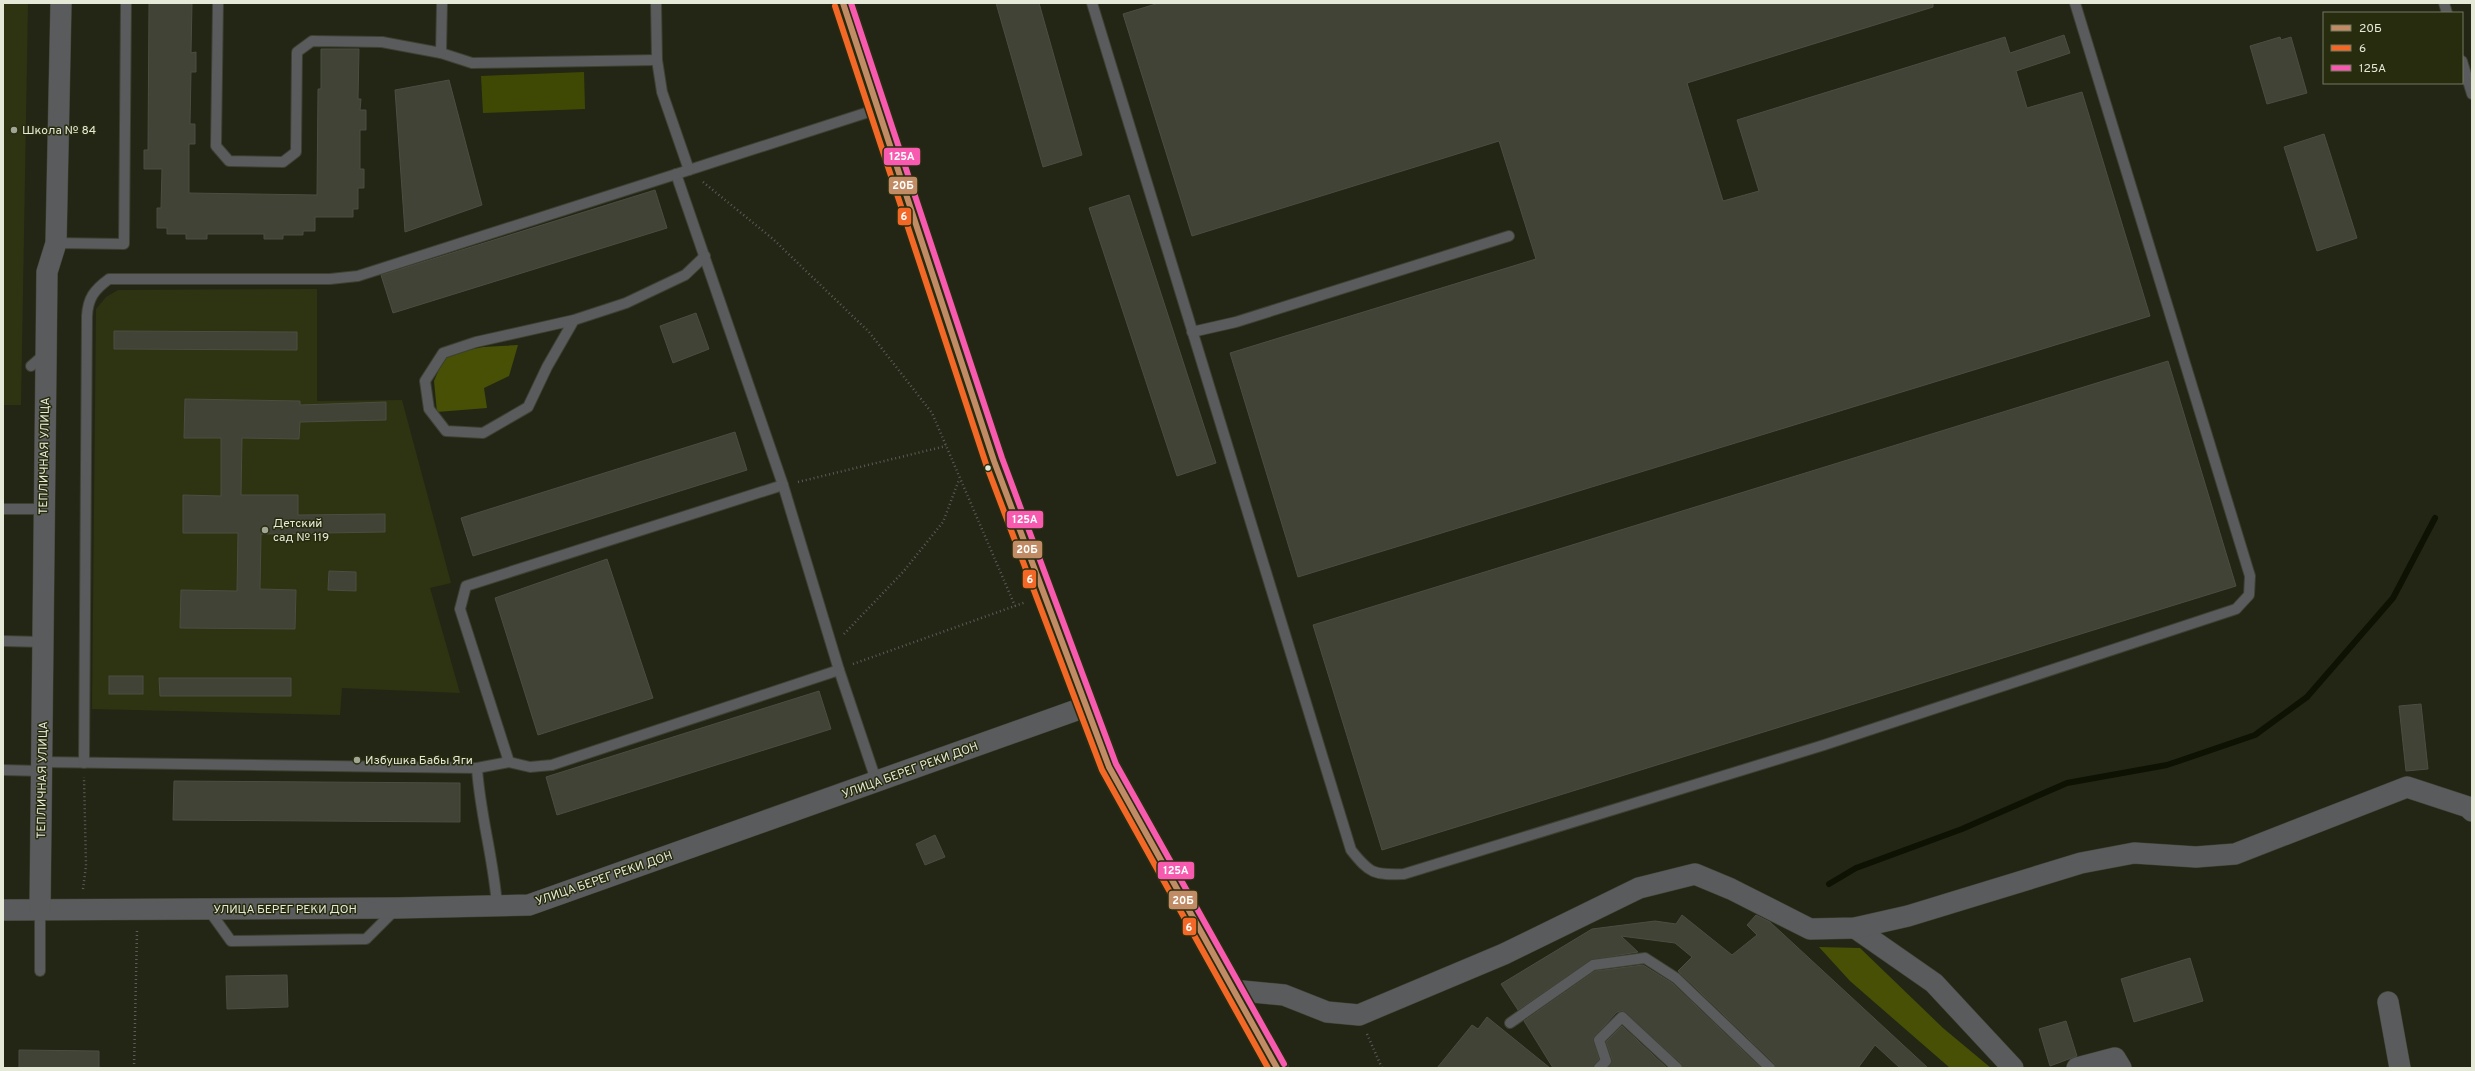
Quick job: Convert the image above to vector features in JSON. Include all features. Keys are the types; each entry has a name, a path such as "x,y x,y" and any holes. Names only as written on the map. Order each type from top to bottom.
{"street":[{"name":"ТЕПЛИЧНАЯ УЛИЦА","path":"40,910 43,509 38,360 47,272 56,243 61,3"},
{"path":"843,3 994,461 1085,707 1109,767 1232,990 1278,1068"},
{"name":"УЛИЦА БЕРЕГ РЕКИ ДОН","path":"3,910 208,910 529,905 877,783 1085,707"},
{"path":"1232,990 1284,995 1327,1012 1359,1015 1504,954 1639,888 1695,874 1731,889 1810,929 1855,928 1908,916 2081,863 2134,853 2196,857 2235,854 2407,787 2468,807 2472,811"},
{"path":"1855,928 1934,983 2013,1068"},
{"path":"2388,1002 2400,1068"},
{"path":"2077,1068 2115,1058 2121,1068"}],"lane":[{"path":"56,243 124,244 126,3"},
{"path":"218,3 216,146 228,161 283,162 296,152 297,52 312,41 382,42 441,53 472,63 657,60"},
{"path":"441,53 442,3"},
{"path":"656,3 657,60 662,92 689,170"},
{"path":"1092,3 1352,850 1363,866 1380,875 1404,874 1816,748 2236,609 2249,594 2250,576 2075,3"},
{"path":"2463,64 2472,94"},
{"path":"84,763 87,316 88,302 95,290 109,279 330,279 358,276 878,109"},
{"path":"676,174 783,486 839,670 877,783"},
{"path":"1192,332 1236,322 1509,236"},
{"path":"574,320 528,407 483,433 446,431 429,409 425,381 443,352 476,342 574,320 626,303 685,275 705,256"},
{"path":"509,762 460,609 466,586 783,486"},
{"path":"3,509 43,509"},
{"path":"3,642 43,642"},
{"path":"3,770 84,763 477,768 509,762 530,768 552,765 839,670"},
{"path":"477,768 478,791 494,869 497,906"},
{"path":"208,910 231,941 366,939 397,908"},
{"path":"40,910 40,971"},
{"path":"1510,1023 1593,965 1645,958 1676,978 1770,1068"},
{"path":"1599,1068 1606,1061 1599,1040 1622,1017 1677,1068"}],"path":[{"path":"689,170 773,239 869,332 932,413 959,479 1015,606"},
{"path":"783,486 946,446"},
{"path":"841,637 903,572 943,522 959,479"},
{"path":"839,670 1045,596"},
{"path":"81,910 86,866 84,763"},
{"path":"134,1068 137,910"},
{"path":"1359,1015 1382,1068"}],"shaded area":[{"name":"Школа № 84","path":"3,3 28,3 21,405 3,405"},
{"name":"Детский сад № 119","path":"317,289 317,401 402,400 451,583 430,588 460,693 342,688 340,715 92,709 96,309 106,297 118,290"}],"green space":[{"path":"584,72 585,109 483,113 481,76"},
{"path":"518,345 509,376 484,388 487,408 437,412 434,381 445,355 483,347"},
{"path":"1819,947 1860,948 1943,1028 1991,1068 1950,1068 1850,981"}],"building":[{"path":"149,3 192,3 191,53 196,52 196,72 191,72 190,124 195,124 195,144 189,144 189,193 317,195 318,89 321,89 321,49 359,49 358,99 361,99 360,110 366,110 366,130 360,130 360,169 364,169 364,188 358,188 358,209 353,209 353,217 315,217 315,231 303,231 303,235 283,235 283,239 264,239 264,234 207,234 207,239 186,239 186,234 167,234 167,228 157,228 157,208 161,208 162,169 144,169 144,150 148,150"},
{"path":"996,3 1039,3 1082,155 1043,167"},
{"path":"1159,3 1933,3 1933,7 1687,83 1723,201 1759,191 1737,120 2005,37 2010,53 2064,35 2070,53 2016,71 2027,108 2082,92 2150,316 1298,577 1230,353 1536,259 1499,141 1192,236 1123,14"},
{"path":"2280,37 2281,40 2291,37 2307,93 2267,104 2250,46"},
{"path":"449,80 482,205 405,232 395,90"},
{"path":"2324,134 2357,238 2317,251 2284,147"},
{"path":"655,190 667,228 393,313 381,275"},
{"path":"1129,195 1216,463 1177,476 1089,208"},
{"path":"696,313 709,349 673,363 660,326"},
{"path":"114,331 297,332 297,350 114,349"},
{"path":"2168,361 2236,586 1382,850 1313,625"},
{"path":"185,399 300,401 300,405 386,402 386,420 300,422 299,439 242,438 241,495 298,495 298,515 385,514 385,532 261,534 260,589 296,590 295,629 180,628 181,590 237,591 238,533 183,533 183,495 221,496 221,438 184,438"},
{"path":"735,432 747,470 473,556 461,518"},
{"path":"607,559 653,698 538,735 495,598"},
{"path":"329,571 356,572 356,591 328,590"},
{"path":"109,676 143,676 143,694 109,694"},
{"path":"159,678 291,678 291,696 160,696"},
{"path":"819,691 831,729 557,815 546,777"},
{"path":"2421,704 2428,769 2406,771 2399,706"},
{"path":"174,781 460,783 460,822 173,820"},
{"path":"935,835 945,857 925,865 916,844"},
{"path":"1682,915 1732,955 1757,935 1747,925 1756,915 1770,922 1928,1068 1900,1068 1875,1045 1858,1068 1776,1068 1774,1063 1678,971 1692,957 1675,943 1621,936 1638,952 1590,960 1518,1010 1501,984 1592,929 1655,921 1676,924"},
{"path":"2190,958 2203,1001 2134,1022 2121,979"},
{"path":"1643,965 1672,983 1761,1068 1683,1068 1681,1063 1623,1011 1617,1012 1593,1038 1599,1059 1593,1068 1553,1068 1524,1021 1595,971"},
{"path":"287,975 288,1007 227,1009 226,976"},
{"path":"1487,1017 1550,1068 1437,1068 1472,1025 1478,1029"},
{"path":"2066,1021 2077,1056 2050,1066 2039,1029"},
{"path":"1622,1026 1667,1068 1608,1068 1612,1059 1606,1042"},
{"path":"19,1050 99,1051 99,1068 19,1068"}],"waterway":[{"path":"1829,884 1856,868 1962,829 2067,783 2167,765 2255,735 2307,697 2393,598 2435,518"}],"transit line":[{"name":"20Б","path":"843,3 994,461 1109,767 1277,1068"},
{"name":"125А","path":"851,3 1002,458 1116,764 1284,1064"},
{"name":"6","path":"835,6 986,464 1102,770 1268,1068"}],"place":[{"name":"Школа № 84","path":"14,130"},
{"name":"Детский сад № 119","path":"265,530"},
{"name":"Избушка Бабы Яги","path":"357,760"}]}
